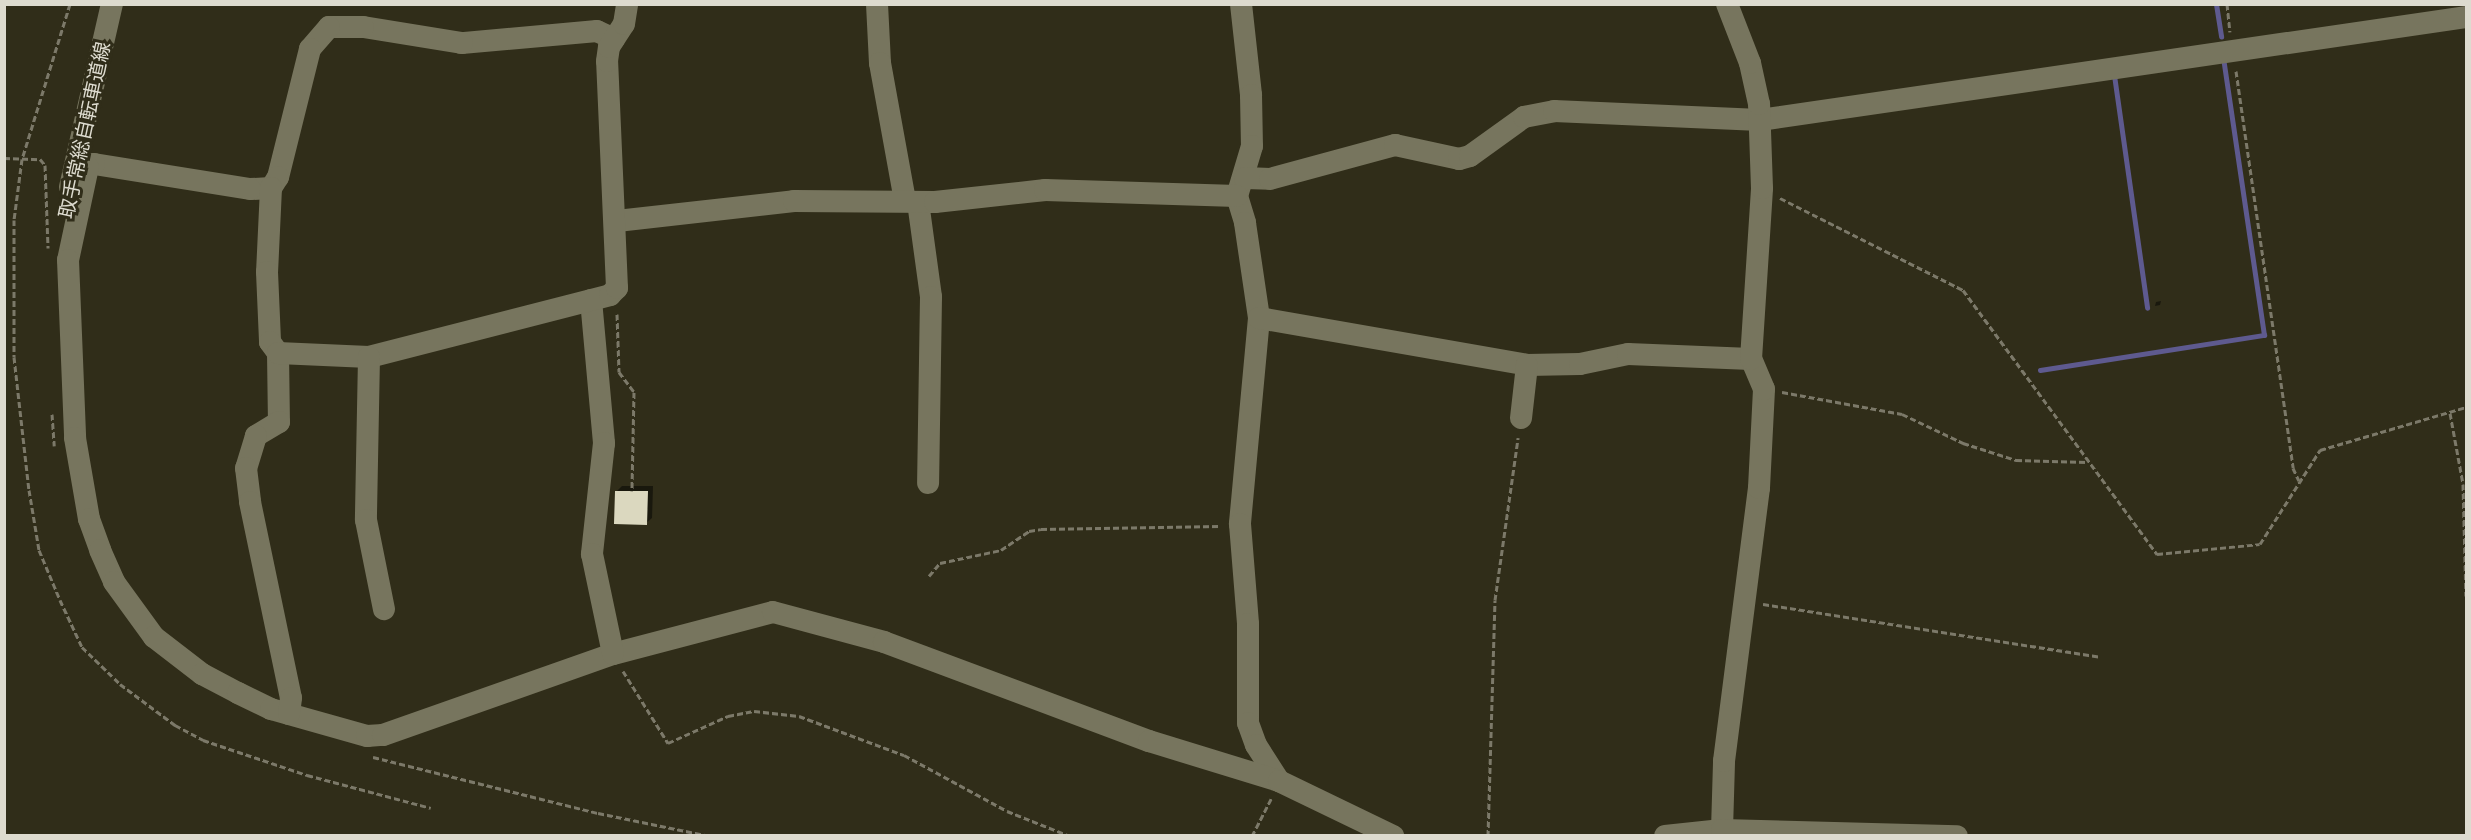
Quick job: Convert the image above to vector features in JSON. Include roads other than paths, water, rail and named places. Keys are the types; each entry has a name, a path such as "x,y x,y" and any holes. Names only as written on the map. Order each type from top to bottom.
{"street":[{"name":"取手常総自転車道線","path":"64,258 75,154 112,4"},
{"path":"278,353 369,357 610,295 617,288 617,221 607,61 614,39 624,24 627,4"},
{"path":"878,4 880,63 912,201 931,297 928,483"},
{"path":"1241,4 1251,95 1252,146 1241,187 1259,318 1240,524 1248,624 1248,723 1256,745 1279,781"},
{"path":"1722,830 1730,704 1747,601 1759,488 1764,389 1751,359 1762,188 1760,120 1750,63 1727,4"},
{"path":"617,221 794,201 912,201 1045,190 1241,187 1395,145 1459,159 1470,156 1524,117 1554,111 1760,120 2466,17"},
{"path":"289,714 291,698 250,502 246,468 256,436 279,422 278,353 270,342 268,319 271,188 278,177 310,49 329,27 363,27 462,43 597,31 614,39"},
{"path":"271,188 250,189 94,164 88,167 64,258 75,438 89,519 114,582 135,616 172,652 238,693 289,714 358,734 383,735 613,654 773,612 884,642 1149,741 1279,781 1393,836"},
{"path":"591,300 604,443 592,554 613,654"},
{"path":"1259,318 1527,366 1580,364 1628,354 1751,359"},
{"path":"369,357 366,520 384,609"},
{"path":"1521,418 1527,366"},
{"path":"1665,836 1722,830 1958,836"}],"waterway":[{"path":"2216,4 2221,37"},
{"path":"2040,370 2264,335 2223,59"},
{"path":"2114,75 2147,308"}]}
